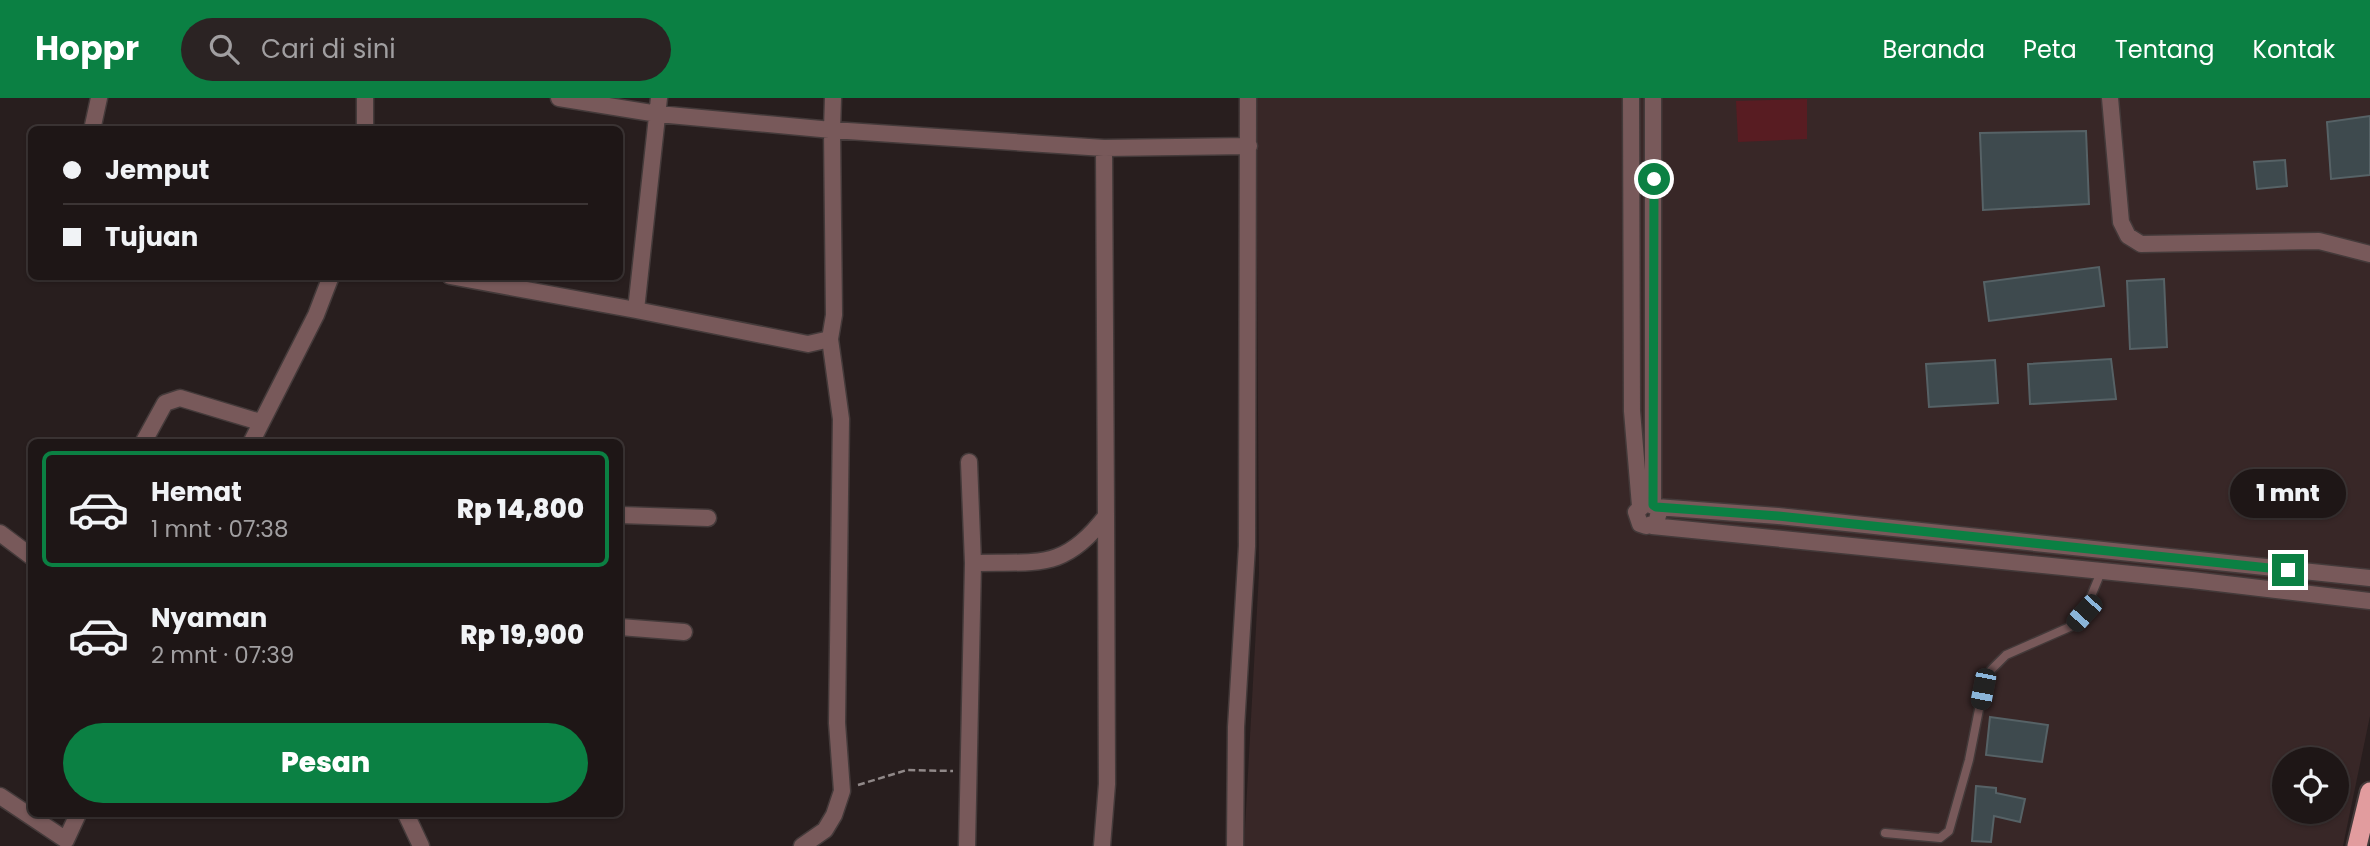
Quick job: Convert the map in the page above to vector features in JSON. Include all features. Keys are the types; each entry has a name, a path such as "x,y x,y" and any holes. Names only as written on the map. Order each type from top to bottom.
{"highway":[{"path":"2357,846 2370,792"}],"street":[{"path":"93,126 99,98"},
{"path":"365,98 365,126"},
{"path":"559,98 658,106 832,130 1104,148 1249,146"},
{"path":"802,846 824,830 834,815 842,791 837,723 841,419 830,340 834,314 834,98"},
{"path":"1235,846 1236,727 1247,546 1250,312 1246,246 1248,98"},
{"path":"1631,98 1632,411 1650,506 1659,517 1652,526 2370,601"},
{"path":"1650,506 1653,98"},
{"path":"2110,98 2121,222 2128,236 2141,244 2319,241 2370,254"},
{"path":"636,310 658,106"},
{"path":"1101,846 1107,784 1104,148"},
{"path":"253,439 304,341 329,280"},
{"path":"472,280 808,344 830,340"},
{"path":"145,439 165,403 180,398 260,422"},
{"path":"967,846 973,563 969,461"},
{"path":"1650,506 1778,516 2370,578"},
{"path":"623,514 708,518"},
{"path":"973,563 1050,561 1080,546 1106,516"},
{"path":"0,533 28,554"},
{"path":"2004,563 2009,542"},
{"path":"623,627 684,632"},
{"path":"0,796 28,815"},
{"path":"31,817 70,843 77,817"},
{"path":"407,817 421,846"}],"lane":[{"path":"1885,833 1940,838 1949,831 1969,760 1983,689 1991,670 2006,655 2072,626 2084,613 2101,572"}],"path":[{"path":"842,791 890,773 907,770 967,771"}],"shaded area":[{"path":"1256,98 2370,98 2370,716 2349,817 2349,747 2272,747 2272,824 2348,824 2343,846 1244,846 1259,573"},
{"path":"1807,99 1807,139 1738,142 1736,101"}],"building":[{"path":"2370,116 2370,175 2331,179 2327,122"},
{"path":"2086,131 2089,204 1983,210 1980,133"},
{"path":"2285,160 2287,186 2257,189 2254,162"},
{"path":"2099,267 2104,306 1989,321 1984,282"},
{"path":"2164,279 2167,347 2130,349 2127,281"},
{"path":"2111,359 2116,399 2030,404 2028,364"},
{"path":"1995,360 1998,403 1929,407 1926,364"},
{"path":"1990,717 2048,725 2042,762 1986,755"},
{"path":"1976,786 1996,788 1996,793 2025,799 2020,822 1994,816 1991,842 1972,841"}],"route":[{"path":"1654,179 1653,505 1656,507 1778,516 2288,570"}]}
